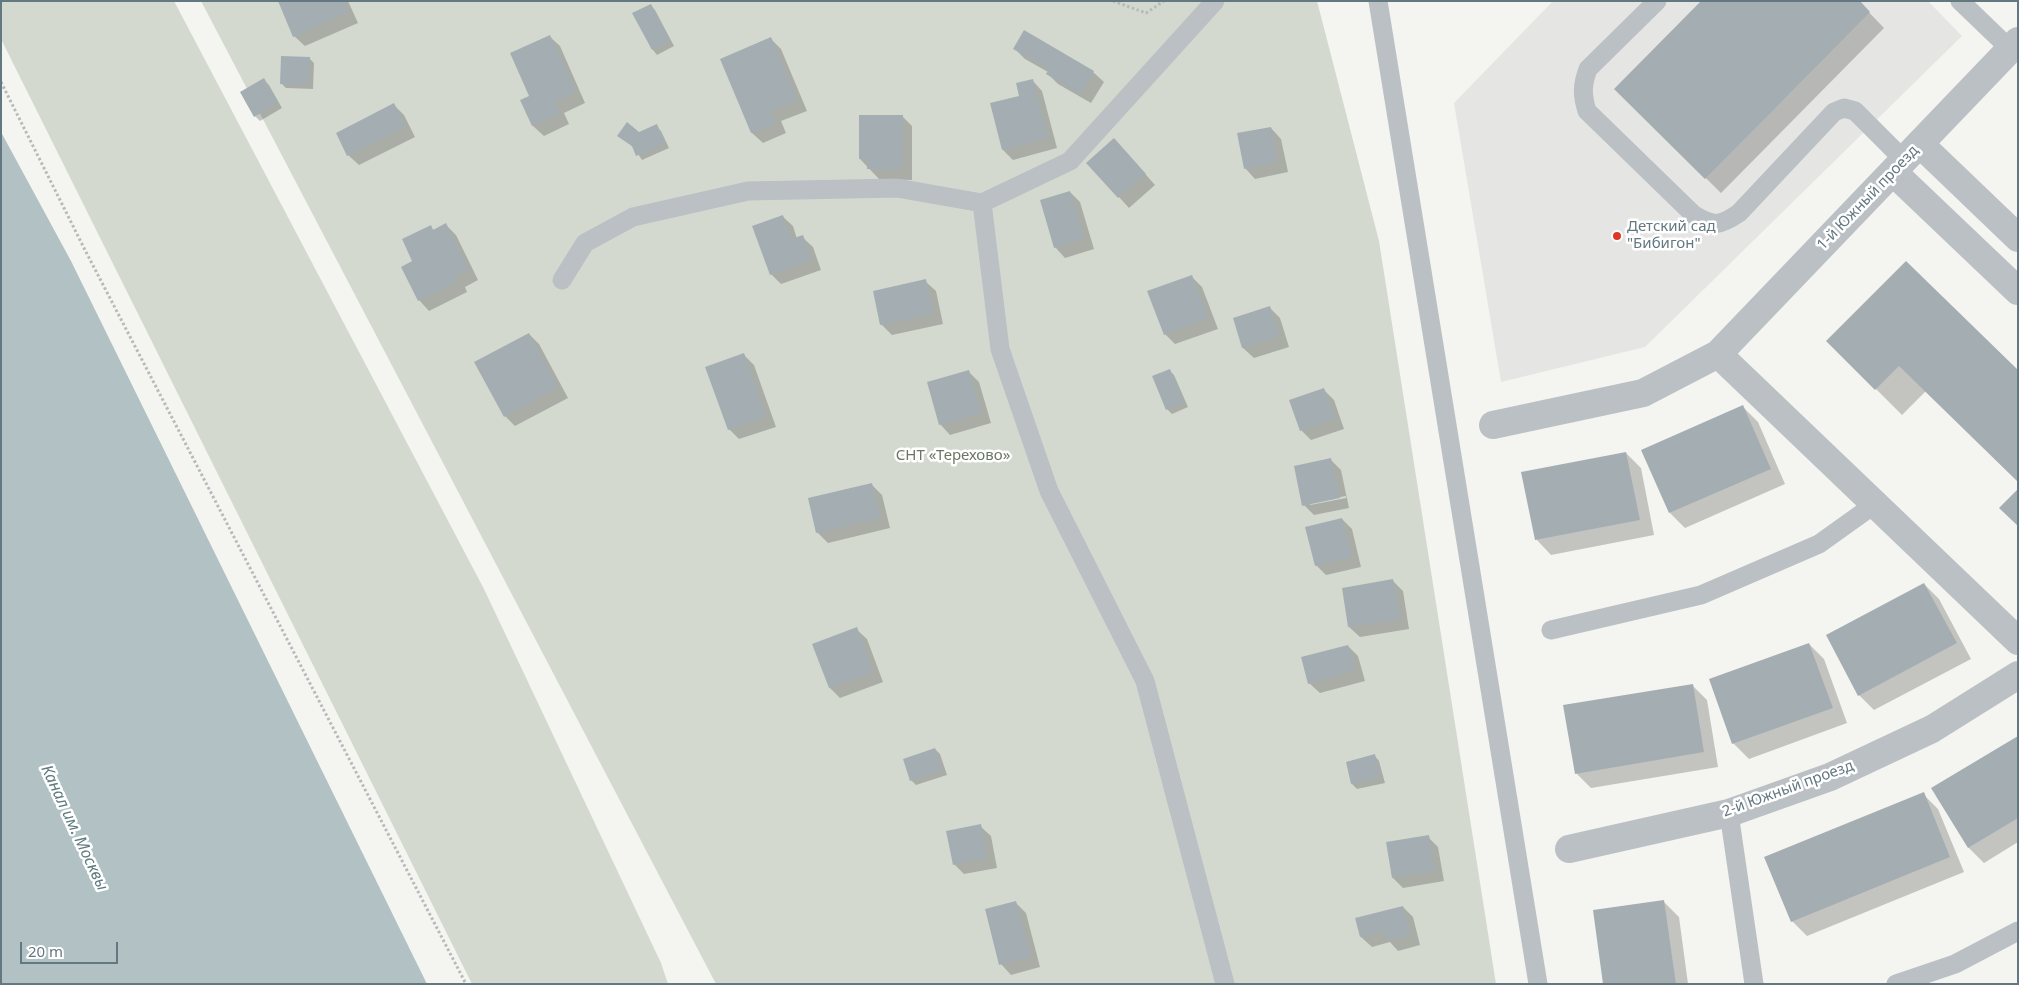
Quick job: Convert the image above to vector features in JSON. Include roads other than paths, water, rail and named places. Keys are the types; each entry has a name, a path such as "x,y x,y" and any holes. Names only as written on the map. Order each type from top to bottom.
{"street":[{"name":"1-й Южный проезд","path":"1493,425 1643,393 1718,354 2014,45"},
{"path":"1905,158 2018,238"},
{"path":"1905,158 2018,291"},
{"path":"1718,354 2018,641"},
{"name":"2-й Южный проезд","path":"1569,849 1729,813 1830,777 1932,729 2018,675"}],"lane":[{"path":"562,280 585,243 633,217 748,191 897,188 982,203 1070,161 1215,1"},
{"path":"1378,1 1538,984"},
{"path":"1657,1 1588,69 1583,82 1582,95 1587,110 1694,215 1708,224 1725,222 1732,218 1834,112 1844,108 1855,110 1905,158"},
{"path":"1960,1 2014,45"},
{"path":"982,203 1000,349 1049,491 1145,681 1225,984"},
{"path":"1551,630 1700,595 1819,544 1874,504"},
{"path":"1729,813 1754,984"},
{"path":"1896,984 1955,964 2018,931"}],"water":[{"name":"Канал им. Москвы","path":"1,132 71,261 427,984 1,984"}],"place":[{"name":"Детский сад \"Бибигон\"","path":"1617,236"}],"park label":[{"name":"СНТ «Терехово»","path":"953,456"}]}
